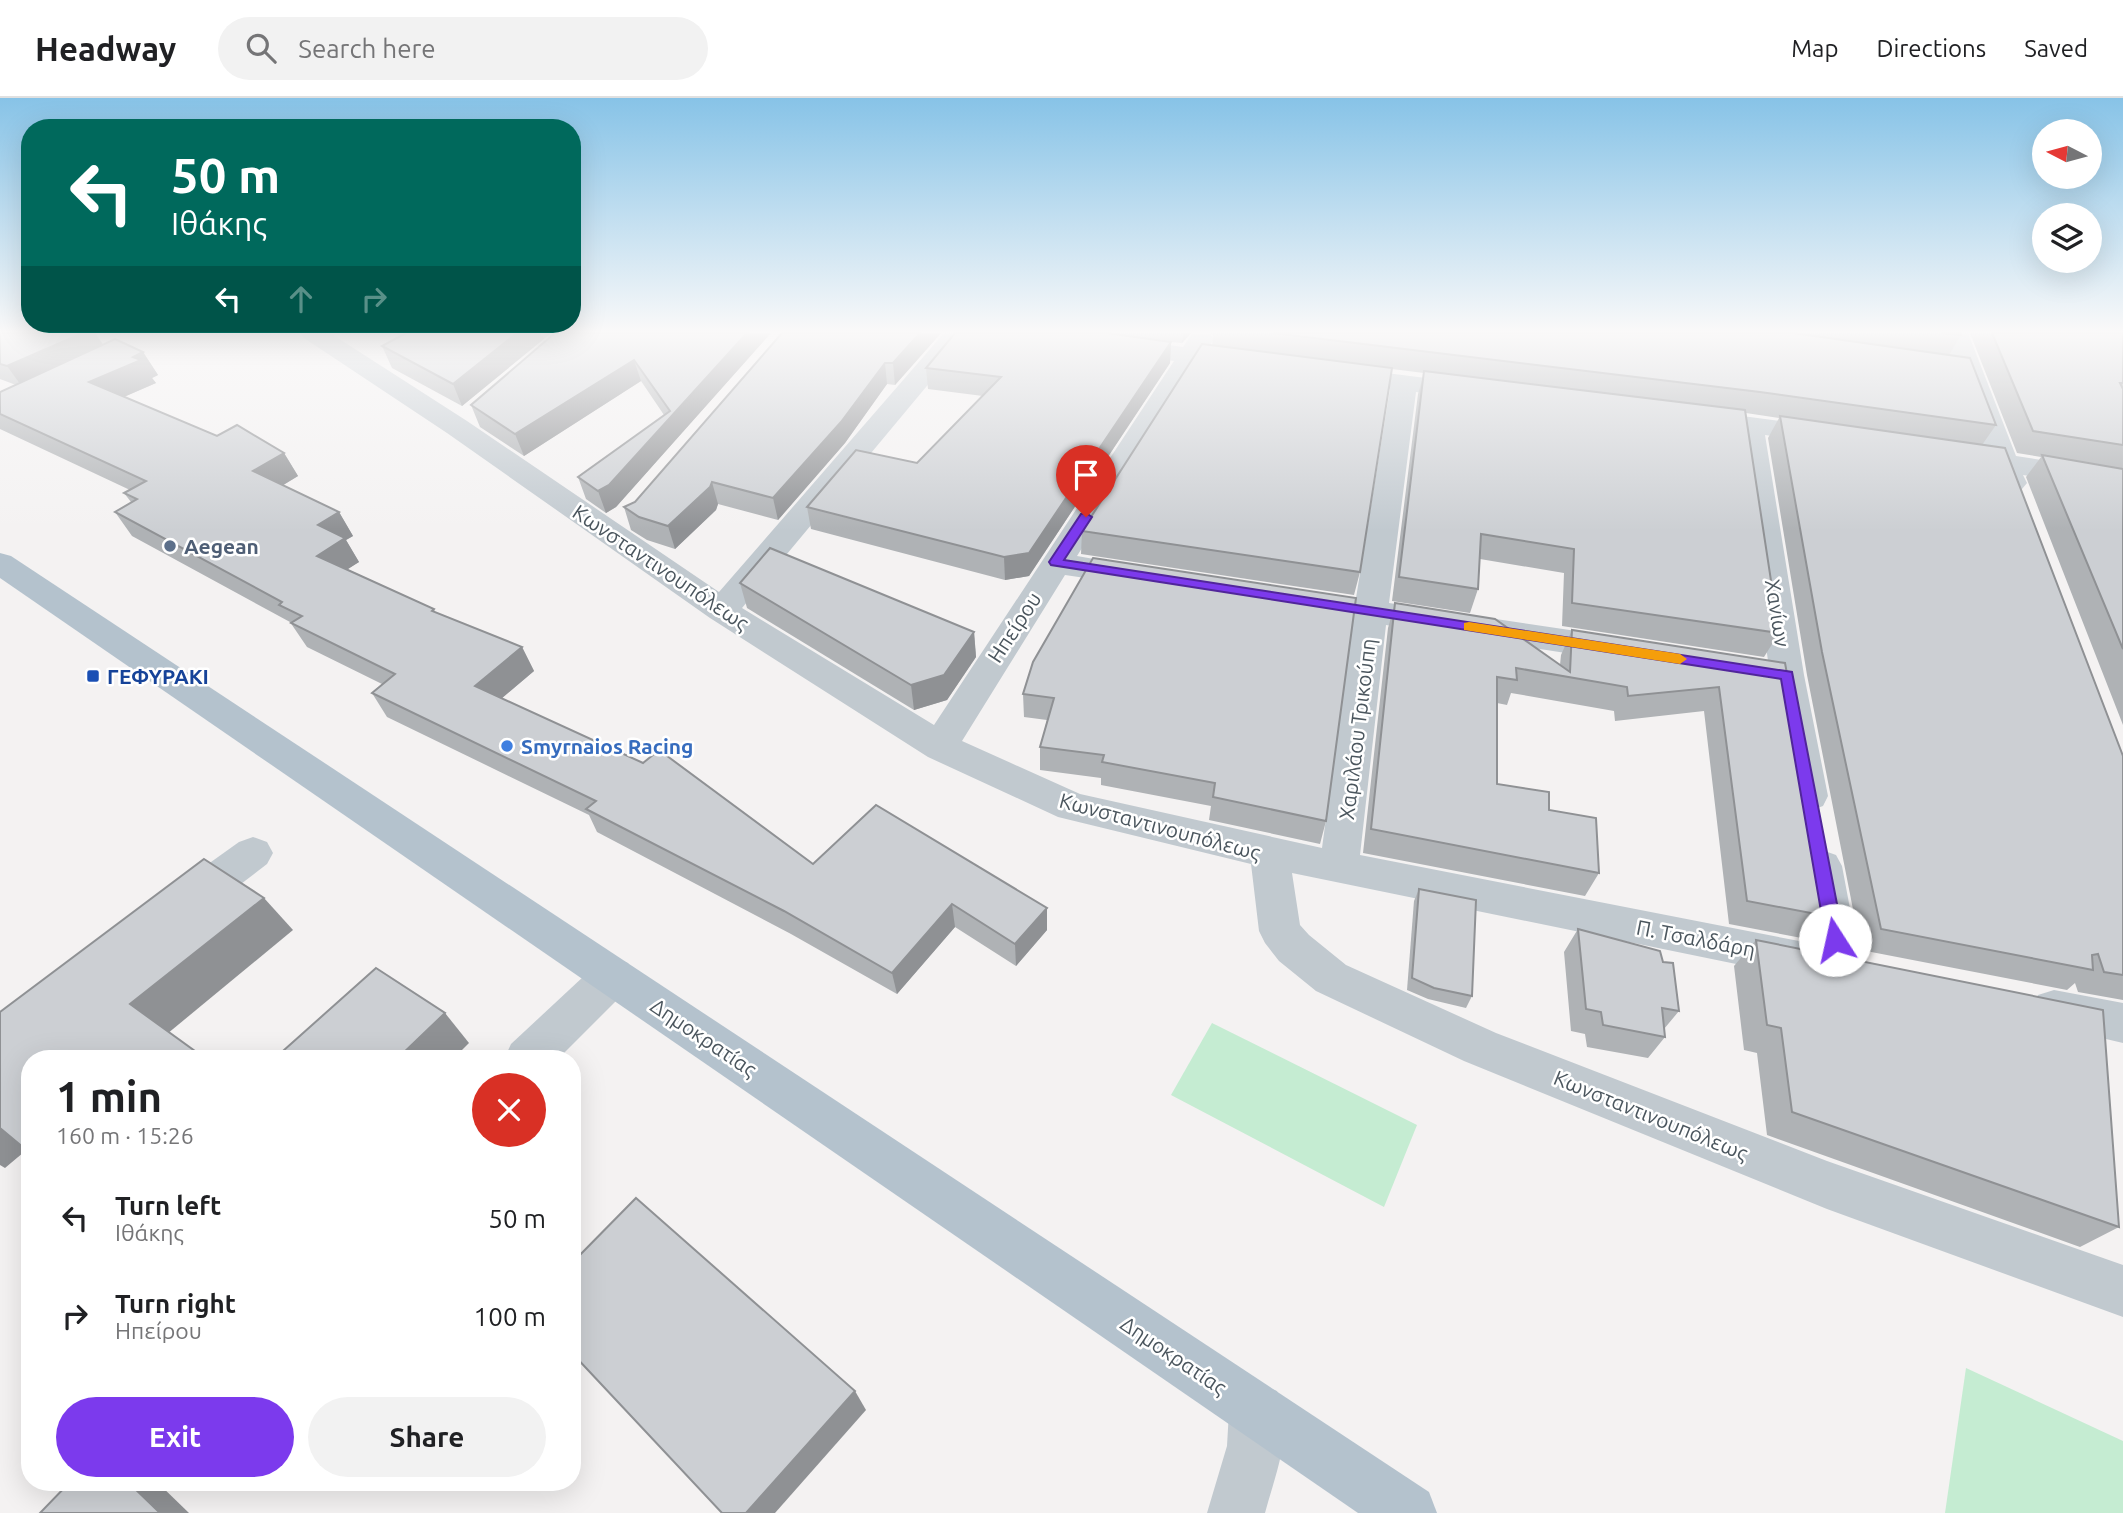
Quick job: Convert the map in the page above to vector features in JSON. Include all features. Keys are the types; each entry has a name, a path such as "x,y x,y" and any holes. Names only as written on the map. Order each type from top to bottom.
{"main road":[{"name":"Δημοκρατίας","path":"0,563 1408,1513"}],"street":[{"name":"Κωνσταντινουπόλεως","path":"433,399 468,418 616,522 722,610 941,747 1072,807 1269,853 1280,931 1294,948 1331,978 1480,1047 1801,1175 2123,1291"},
{"path":"722,610 902,399"},
{"name":"Ηπείρου","path":"941,747 955,720 1163,399"},
{"name":"Χαριλάου Τρικούπη","path":"1339,867 1371,611 1402,399"},
{"path":"1972,399 2004,461 2023,512"},
{"path":"1666,415 1856,440"},
{"name":"Χανίων","path":"1749,424 1774,673 1815,828 1840,967"},
{"path":"1937,452 2123,482"},
{"path":"1056,562 1166,579"},
{"path":"1275,596 1653,655"},
{"path":"154,927 253,853"},
{"name":"Π. Τσαλδάρη","path":"1269,853 1880,975"},
{"path":"536,1050 613,976"},
{"path":"2015,1001 2123,1023"},
{"path":"1236,1513 1255,1446 1257,1411"}],"green space":[{"path":"1212,1023 1417,1125 1384,1207 1171,1095"},
{"path":"1966,1368 2123,1441 2123,1513 1945,1513"}],"building":[{"path":"0,399 129,399 217,436 237,425 284,453 253,471 339,512 318,525 345,538 317,556 434,609 432,611 522,647 475,686 643,763 659,750 813,864 876,805 1047,908 1015,944 952,904 892,973 784,911 586,809 596,801 372,693 395,674 291,623 302,616 279,605 282,602 115,512 137,499 124,493 146,481 0,414"},
{"path":"478,399 571,399 515,434 471,405"},
{"path":"662,399 687,399 609,485 598,491 578,477 670,411"},
{"path":"725,399 858,399 773,498 712,482 710,487 668,526 639,517 624,507 635,502"},
{"path":"979,399 1133,399 1029,553 1004,557 807,507 856,450 917,463"},
{"path":"1167,399 1387,399 1360,572 1082,531"},
{"path":"1421,399 1655,399 1745,410 1779,633 1572,603 1574,549 1481,534 1478,589 1399,577"},
{"path":"1810,399 1986,399 1996,425"},
{"path":"2020,399 2123,399 2123,445 2033,431"},
{"path":"1780,416 2005,448 2123,756 2123,975 2104,972 2098,954 2092,955 2093,970 1881,929 1822,652"},
{"path":"2042,455 2123,469 2123,649"},
{"path":"770,548 974,632 944,675 911,685 740,583"},
{"path":"1093,558 1356,598 1326,821 1213,797 1215,783 1102,762 1104,755 1040,747 1054,698 1023,694 1033,662"},
{"path":"1395,603 1495,619 1570,672 1572,630 1785,663 1832,917 1747,901 1719,687 1628,696 1627,687 1516,668 1517,680 1497,677 1497,784 1549,792 1549,810 1596,818 1599,873 1371,829"},
{"path":"204,859 264,898 130,1004 194,1050 21,1050 21,1146 0,1128 0,1012"},
{"path":"1419,889 1476,900 1472,996 1434,988 1412,978"},
{"path":"1578,929 1660,951 1663,962 1673,963 1679,1011 1662,1008 1665,1037 1603,1025 1601,1012 1586,1009"},
{"path":"1756,940 2103,1010 2119,1227 1792,1112 1781,1028 1767,1025"},
{"path":"376,968 445,1013 406,1050 284,1050"},
{"path":"636,1198 855,1391 746,1513 722,1513 581,1363 581,1254"},
{"path":"61,1491 137,1491 160,1513 40,1513"}],"slow traffic":[{"path":"1469,626 1680,659"}],"place":[{"name":"Aegean","path":"170,546"},
{"name":"ΓΕΦΥΡΑΚΙ","path":"93,676"},
{"name":"Smyrnaios Racing","path":"507,746"}],"route":[{"path":"1086,517 1056,562 1787,676 1835,940"}]}
